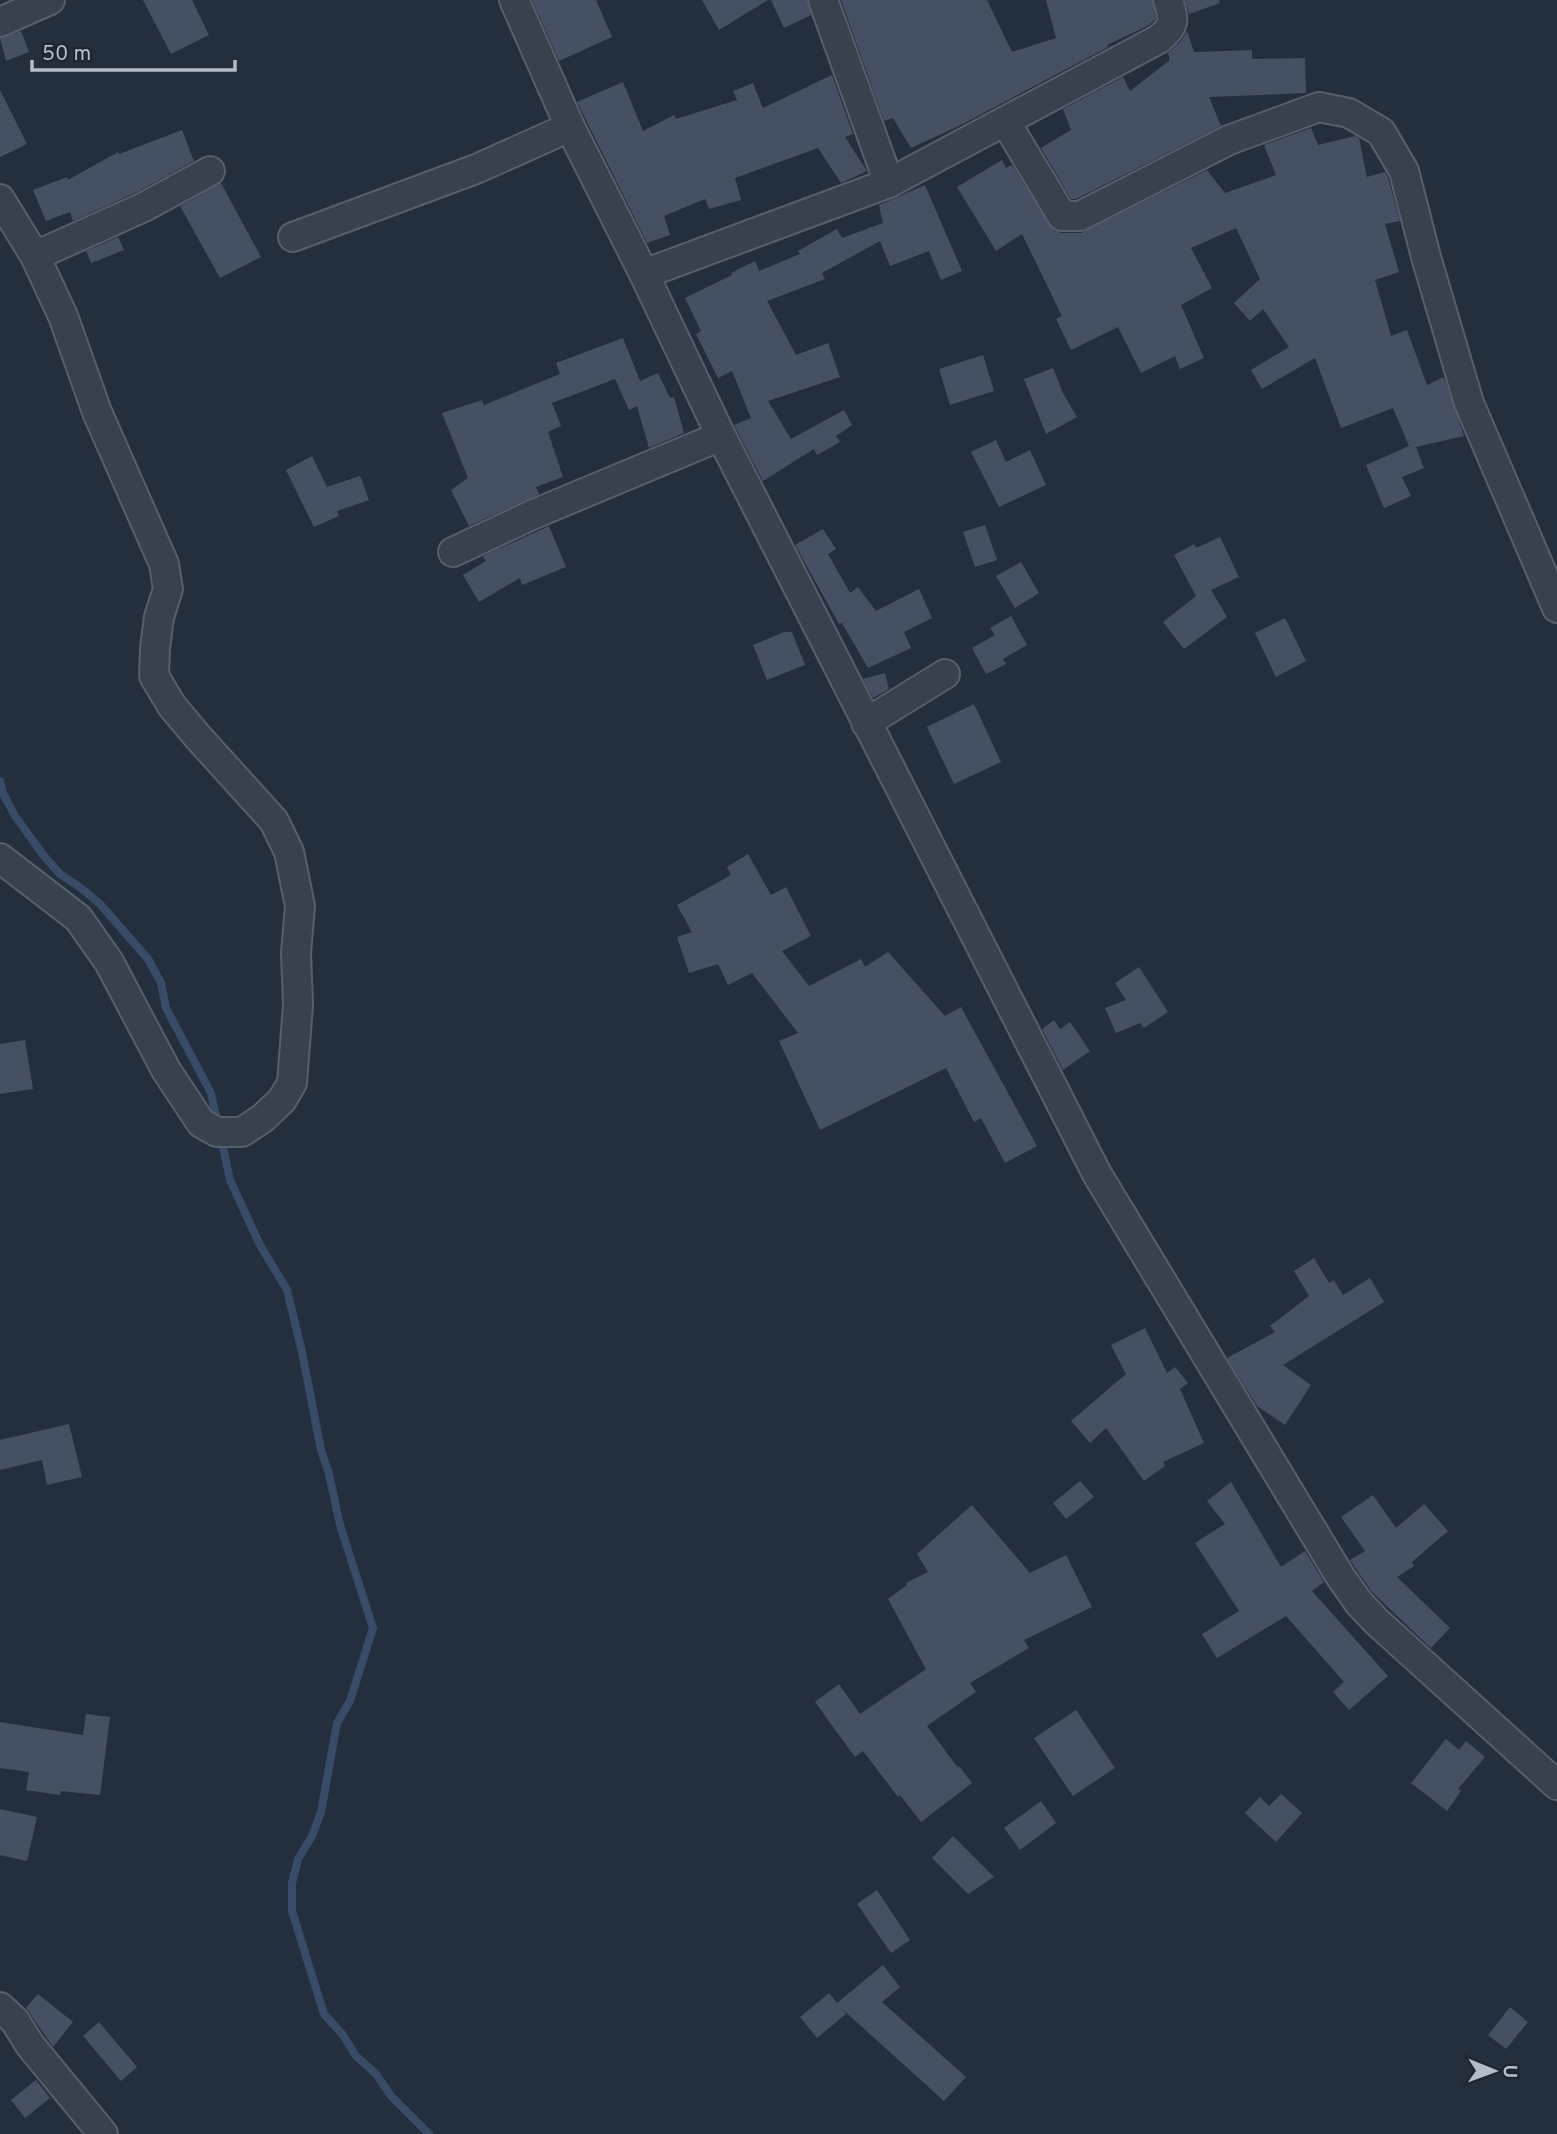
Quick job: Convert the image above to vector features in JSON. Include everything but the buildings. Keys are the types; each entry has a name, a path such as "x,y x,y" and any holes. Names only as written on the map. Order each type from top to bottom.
{"street":[{"path":"0,22 50,0"},
{"path":"514,0 570,127 721,436 1097,1174 1340,1576 1377,1622 1557,1785"},
{"path":"823,0 889,183"},
{"path":"644,274 889,183 1159,39 1170,29 1174,18 1168,0"},
{"path":"1005,121 1062,216 1069,218 1080,216 1229,140 1319,107 1349,114 1381,132 1404,171 1469,403 1557,608"},
{"path":"293,237 475,169 570,127"},
{"path":"35,256 144,207 210,171"},
{"path":"0,199 35,256 63,316 97,412 164,564 168,589 159,617 154,676 172,706 274,821 289,852 300,906 296,953 298,1005 292,1083 282,1100 263,1118 242,1132 217,1132 201,1123 166,1070 109,962 78,918 0,858"},
{"path":"453,552 534,514 721,436"},
{"path":"866,723 945,674"},
{"path":"0,2007 15,2021 30,2045 103,2134"}],"waterway":[{"path":"0,781 15,816 44,856 60,874 100,904 148,959 161,983 166,1008 211,1093 218,1125"},
{"path":"221,1138 230,1180 260,1245 287,1290 340,1525 373,1628 350,1701 337,1723 321,1812 312,1836 298,1859 292,1883 292,1911 324,2014 343,2035 356,2056 376,2074 391,2096 429,2134"}]}
